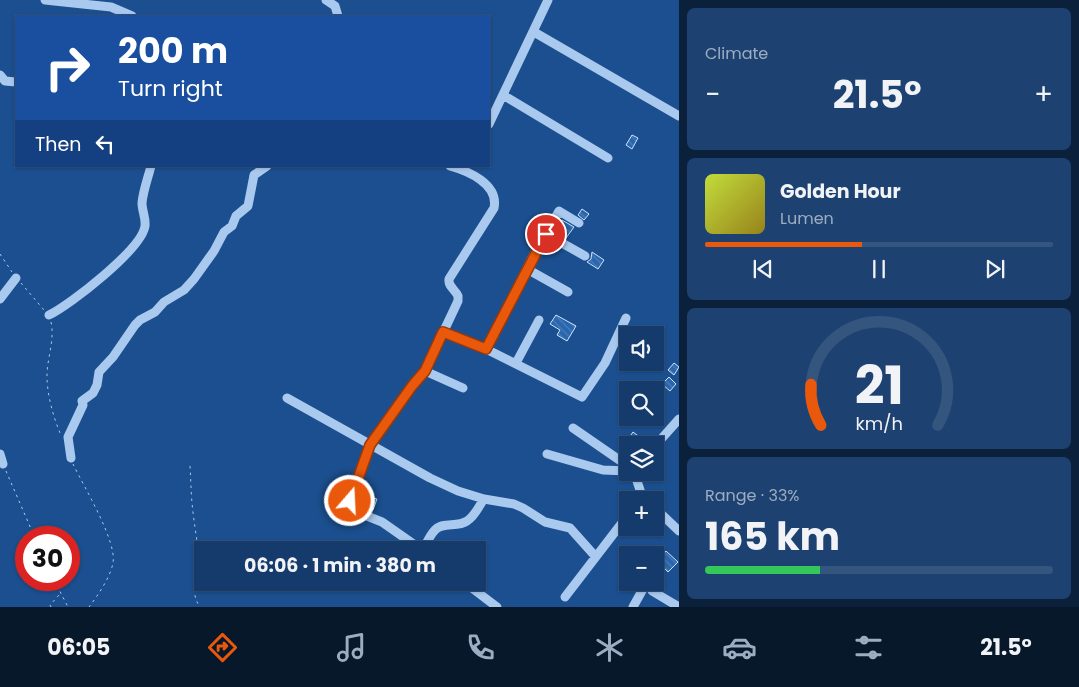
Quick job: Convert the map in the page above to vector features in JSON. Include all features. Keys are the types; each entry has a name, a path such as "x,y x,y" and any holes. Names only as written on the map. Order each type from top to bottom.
{"street":[{"path":"45,0 111,7 130,15"},
{"path":"326,0 335,6 338,15"},
{"path":"490,122 548,0"},
{"path":"534,32 679,116"},
{"path":"0,75 6,82 15,82"},
{"path":"503,95 608,158"},
{"path":"49,315 84,293 122,260 136,242 145,227 142,201 151,167"},
{"path":"71,458 68,437 83,405 82,400 93,393 102,367 113,357 140,320 155,312 164,302 186,288 212,255 224,232 232,226 236,216 250,203 254,175 266,167"},
{"path":"409,541 382,522 357,512 350,506 370,445 425,371 458,301 458,296 451,287 449,279 495,205 494,197 488,187 467,169"},
{"path":"486,349 559,211 579,223"},
{"path":"546,234 586,256"},
{"path":"527,269 568,292"},
{"path":"0,299 16,278"},
{"path":"443,332 516,363 582,397 605,363 626,318"},
{"path":"516,363 539,320"},
{"path":"425,371 463,388"},
{"path":"286,398 430,478 458,491 484,499 514,504 545,522 570,528 595,556"},
{"path":"664,436 679,419"},
{"path":"573,428 619,460"},
{"path":"0,454 3,464"},
{"path":"548,454 603,470 619,470"},
{"path":"427,541 434,530 442,524 454,526 467,522 484,499"},
{"path":"664,517 679,531"},
{"path":"565,597 619,526"},
{"path":"476,591 497,607"},
{"path":"633,607 642,591"},
{"path":"652,591 676,606"}],"path":[{"path":"3,464 30,526"},
{"path":"190,466 193,511 198,543 198,566 193,590 200,607"},
{"path":"60,591 68,607"},
{"path":"50,606 61,594"}],"building":[{"path":"632,135 638,138 632,149 626,145"},
{"path":"582,209 589,214 584,220 578,215"},
{"path":"562,220 574,227 566,238 554,231"},
{"path":"592,252 604,260 598,269 587,262 591,259"},
{"path":"556,315 576,326 567,341 557,335 560,330 550,324"},
{"path":"674,363 679,367 674,375 668,370"},
{"path":"669,377 676,384 670,391 664,386 664,382"},
{"path":"633,432 638,436 630,436"},
{"path":"361,494 377,499 373,510 357,504"},
{"path":"666,551 678,562 668,572 664,568 664,553"}],"route":[{"path":"350,501 370,445 412,386 422,376 443,332 486,349 546,234"}]}
